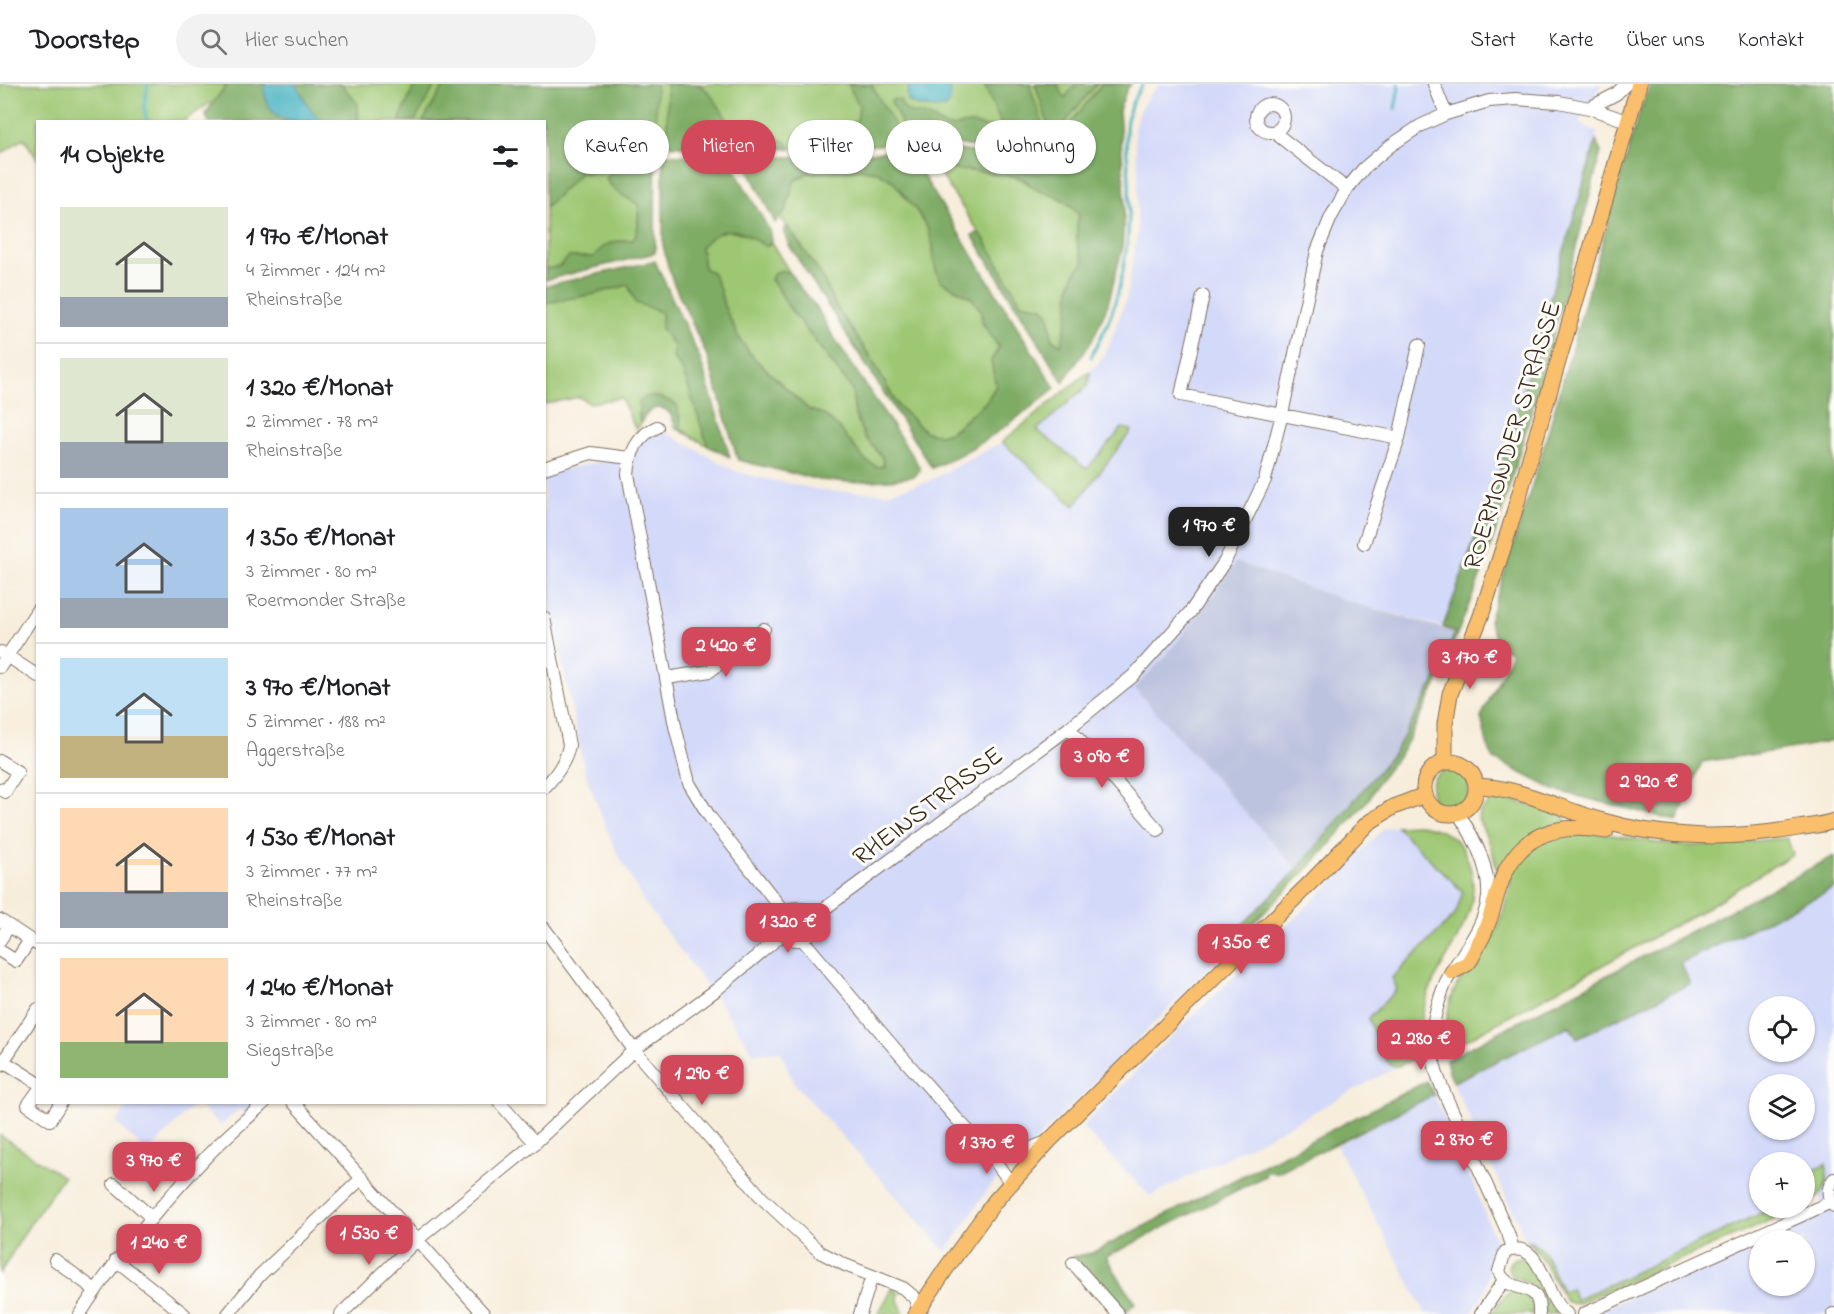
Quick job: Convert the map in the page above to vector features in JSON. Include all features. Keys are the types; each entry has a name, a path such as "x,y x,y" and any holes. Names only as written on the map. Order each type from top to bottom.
{"main road":[{"name":"ROERMONDER STRASSE","path":"1445,762 1445,724 1450,694 1481,616 1509,530 1639,84"},
{"path":"1454,762 1469,770 1476,786 1472,802 1466,809 1450,814 1434,809 1428,802 1424,786 1426,778 1437,765 1454,762"},
{"path":"1476,786 1488,786 1526,796 1626,828 1713,837 1778,832 1834,820"},
{"path":"917,1312 995,1201 1049,1141 1368,823 1393,807 1425,795"},
{"path":"1452,972 1468,962 1485,932 1491,920 1502,878 1513,857 1537,837 1552,830 1576,827 1660,840 1698,842 1713,837"}],"street":[{"path":"1434,84 1446,114"},
{"path":"1589,108 1616,94 1626,84"},
{"name":"RHEINSTRASSE","path":"802,939 810,932 812,918 1069,728 1133,676 1175,630 1213,580 1244,524 1264,480 1282,414 1317,251 1331,217 1347,189 1364,168 1390,146 1420,126 1446,114 1489,101 1540,99 1589,108 1627,121"},
{"path":"1276,131 1280,137 1347,189"},
{"path":"1203,296 1181,395 1399,438"},
{"path":"1364,543 1399,438 1419,345"},
{"path":"657,427 647,431 636,444 629,458 628,474 675,726 689,783 709,816 784,912"},
{"path":"546,467 591,453 629,458"},
{"path":"36,612 2,658 36,675"},
{"path":"546,628 569,745 558,772 546,786"},
{"path":"667,678 710,671 764,629"},
{"path":"1069,728 1158,830"},
{"path":"0,761 18,772 5,792 0,789"},
{"path":"1458,813 1479,849 1488,889 1488,900 1482,919 1452,972 1437,1005 1432,1050 1441,1084 1508,1233 1512,1249"},
{"path":"812,918 807,911 795,907 784,912 779,923 783,934 789,939 802,939 919,1077 987,1150 1010,1182"},
{"path":"0,940 5,923 34,942 16,961 0,951"},
{"path":"546,931 634,1050 762,1198 820,1252 845,1265 903,1288 914,1297 917,1312"},
{"path":"341,1314 418,1239 535,1143 634,1050 716,990 783,934"},
{"path":"36,1012 1,1062 36,1082"},
{"path":"36,1094 28,1106 50,1120 60,1104"},
{"path":"80,1314 116,1260 152,1218 209,1154 264,1104"},
{"path":"295,1104 484,1314"},
{"path":"501,1104 535,1143"},
{"path":"987,1150 1008,1154 1049,1141"},
{"path":"228,1314 260,1275 362,1178"},
{"path":"1584,1314 1832,1204 1828,1191 1834,1179"},
{"path":"114,1184 152,1218"},
{"path":"1539,1314 1539,1306 1533,1294 1504,1280 1499,1270 1505,1252 1512,1249 1526,1251 1536,1260 1554,1298 1560,1308 1568,1314"},
{"path":"55,1260 95,1290"},
{"path":"116,1260 184,1314"},
{"path":"1073,1263 1118,1314"},
{"path":"861,1314 872,1276"},
{"path":"1481,1314 1504,1280"}],"shaded area":[{"path":"1160,84 1602,84 1579,122 1597,132 1596,141 1499,472 1443,627 1350,602 1236,562 1164,658 1134,687 1297,870 1235,933 1239,938 988,1189 946,1252 794,1083 780,1051 753,1053 719,1002 644,902 612,843 585,773 546,586 546,474 628,456 654,426 735,471 825,491 885,493 927,482 1002,442 1096,366 1109,346 1127,296 1137,234 1138,171 1134,129 1139,111"},
{"path":"1236,562 1350,602 1455,632 1439,673 1396,750 1297,870 1134,688 1164,658"},
{"path":"1396,826 1463,891 1463,907 1417,972 1413,1058 1279,1131 1150,1196 1082,1127 1141,1066 1330,884 1383,829"},
{"path":"1834,888 1834,1314 1592,1314 1749,1245 1749,1296 1815,1296 1815,1230 1784,1230 1824,1213 1820,1197 1823,1192 1826,1164 1815,1169 1815,1152 1749,1152 1751,1218 1576,1300 1562,1292 1543,1250 1526,1239 1456,1090 1454,1082 1569,1026 1577,1037 1690,984 1681,963"},
{"path":"1434,1095 1496,1241 1485,1292 1472,1314 1426,1314 1336,1145"},
{"path":"129,1104 194,1104 148,1153 116,1123"},
{"path":"197,1104 257,1104 245,1115 239,1109 221,1126"}],"green space":[{"path":"0,84 1123,84 1096,139 1096,120 975,120 975,138 963,136 963,120 886,120 886,136 874,140 874,120 788,120 788,149 776,149 776,120 681,120 681,146 669,144 669,120 564,120 564,126 546,122 546,120 278,120 210,103 185,120 36,120 36,157 24,138 0,155"},
{"path":"227,84 341,84 358,104 358,120 208,120 205,114"},
{"path":"415,84 436,84 416,120 399,120"},
{"path":"445,84 656,84 656,120 564,120 564,174 579,174 546,207 546,120 424,120"},
{"path":"667,84 695,84 703,87 709,93 728,120 681,120 681,146 669,145 669,120 667,120"},
{"path":"848,84 871,84 892,120 886,120 886,141 874,145 874,120 857,120 859,106"},
{"path":"984,84 1029,84 1041,120 999,120"},
{"path":"1035,84 1057,84 1065,98 1076,84 1097,84 1067,120 1047,120"},
{"path":"1102,84 1131,84 1119,110 1125,200 1122,250 1108,304 1092,341 1063,382 972,235 979,233 983,237 1021,303 1042,307 1049,314 1052,339 1061,345 1068,316 1070,285 1076,271 1084,262 1077,239 1079,215 1063,200 1037,190 1025,180 996,174 1096,174 1096,120 1073,120"},
{"path":"1650,84 1834,84 1834,740 1702,762 1677,821 1554,790 1494,759 1488,748 1481,717 1512,653 1498,645 1489,621 1540,460 1637,120"},
{"path":"900,100 909,112 934,120 900,120 891,101"},
{"path":"975,124 975,147 963,145 963,125"},
{"path":"776,139 787,142 788,147 776,148"},
{"path":"1596,141 1601,152 1550,348 1481,575 1437,684 1403,750 1377,783 1371,796 1319,857 1239,938 1234,933 1297,870 1396,750 1439,673 1455,632 1443,627 1499,472"},
{"path":"963,150 975,152 975,171 963,170"},
{"path":"886,151 886,174 922,174 1055,388 996,433 932,468 789,245 784,233 784,229 788,227 822,276 835,305 871,358 898,406 926,432 940,435 951,432 986,402 996,386 991,361 999,348 983,324 980,309 971,297 940,281 933,260 933,245 927,227 893,181 874,171 874,152"},
{"path":"669,154 681,155 681,174 738,174 770,231 771,242 766,247 749,236 733,230 717,234 701,247 704,268 713,273 724,306 739,338 752,356 809,410 823,414 839,428 865,460 877,467 884,466 882,457 864,436 855,414 852,389 788,306 771,279 774,273 782,270 790,273 817,308 831,333 916,461 920,470 915,476 850,482 819,480 738,460 707,356 673,282 663,245 663,174 669,174"},
{"path":"788,157 788,174 806,174 794,181 786,210 775,223 750,174 776,174 776,158"},
{"path":"963,170 975,171 975,174 1001,174 1016,177 1071,206 1079,215 1077,239 1084,262 1072,281 1068,320 1062,345 1052,339 1049,314 1042,307 1021,303 941,174 963,174"},
{"path":"874,171 893,181 927,227 933,245 933,260 940,281 971,297 980,309 983,324 999,348 991,361 996,386 986,402 950,432 940,435 926,432 898,406 871,358 835,305 822,276 780,217 786,210 794,181 806,174 874,174"},
{"path":"579,174 610,174 606,179 609,184 639,205 638,227 633,240 611,243 593,257 569,257 558,267 546,269 546,207"},
{"path":"610,174 655,174 655,253 546,280 546,269 558,267 569,257 593,257 611,243 633,240 638,227 639,205 621,194 606,179"},
{"path":"723,230 746,235 766,247 771,242 790,273 782,271 771,280 788,306 852,389 855,415 864,436 882,457 884,466 877,467 865,460 823,414 809,410 752,356 739,338 724,306 720,290 704,268 701,247"},
{"path":"655,261 700,359 730,457 708,446 683,371 673,357 675,346 661,329 661,312 636,303 628,285 546,303 546,286"},
{"path":"628,285 636,303 661,312 668,339 675,346 673,358 683,371 708,446 681,428 680,417 670,401 638,412 640,425 636,430 621,398 589,403 579,397 546,404 546,303"},
{"path":"1087,373 1090,373 1088,385 1037,430 1087,469 1122,428 1132,430 1074,506 1002,442"},
{"path":"647,396 663,398 677,405 681,428 689,435 675,428 670,413 660,408 649,412 640,425 639,402"},
{"path":"1450,770 1457,771 1463,776 1468,782 1468,796 1463,802 1457,807 1450,808 1443,807 1437,802 1432,796 1431,789 1432,782 1437,776 1443,771"},
{"path":"1495,797 1539,807 1566,817 1566,823 1498,874 1491,846 1478,819 1479,813"},
{"path":"1420,825 1434,828 1452,837 1462,847 1472,875 1473,894 1469,913 1432,985 1423,1010 1422,1055 1398,1066 1390,1065 1382,1053 1368,1019 1397,989 1392,978 1454,916 1463,892 1396,826"},
{"path":"1601,833 1670,845 1694,846 1787,838 1793,854 1703,910 1470,1038 1446,1048 1447,1016 1453,993 1459,981 1478,961 1492,939 1504,910 1509,890 1511,880 1507,876 1524,852 1546,837"},
{"path":"1834,856 1834,888 1681,963 1690,984 1577,1038 1569,1026 1454,1082 1446,1060"},
{"path":"1427,1081 1434,1095 1278,1172 1266,1172 1265,1176 1106,1257 1135,1303 1124,1314 1072,1257 1092,1253"},
{"path":"0,1135 63,1177 30,1224 0,1273"},
{"path":"1826,1164 1827,1178 1824,1189 1815,1200 1816,1188 1815,1169"},
{"path":"1751,1218 1776,1218 1577,1304 1565,1300 1539,1254 1526,1239 1543,1250 1562,1291 1570,1288 1576,1300"},
{"path":"1515,1258 1531,1262 1557,1314 1546,1314 1540,1293 1526,1282 1512,1276 1508,1267"},
{"path":"892,1289 899,1293 898,1300 902,1314 878,1314"},
{"path":"1515,1292 1529,1299 1533,1314 1491,1314 1506,1294"}],"water":[{"path":"264,84 296,84 310,109 321,120 281,118 274,113 265,97"},
{"path":"910,84 947,84 951,88 950,102 946,108 932,108 909,102 907,93"}],"waterway":[{"path":"147,120 144,106 148,84"},
{"path":"1091,357 1112,312 1124,264 1129,201 1127,119 1135,97 1143,84"},
{"path":"1395,109 1398,84"}]}
